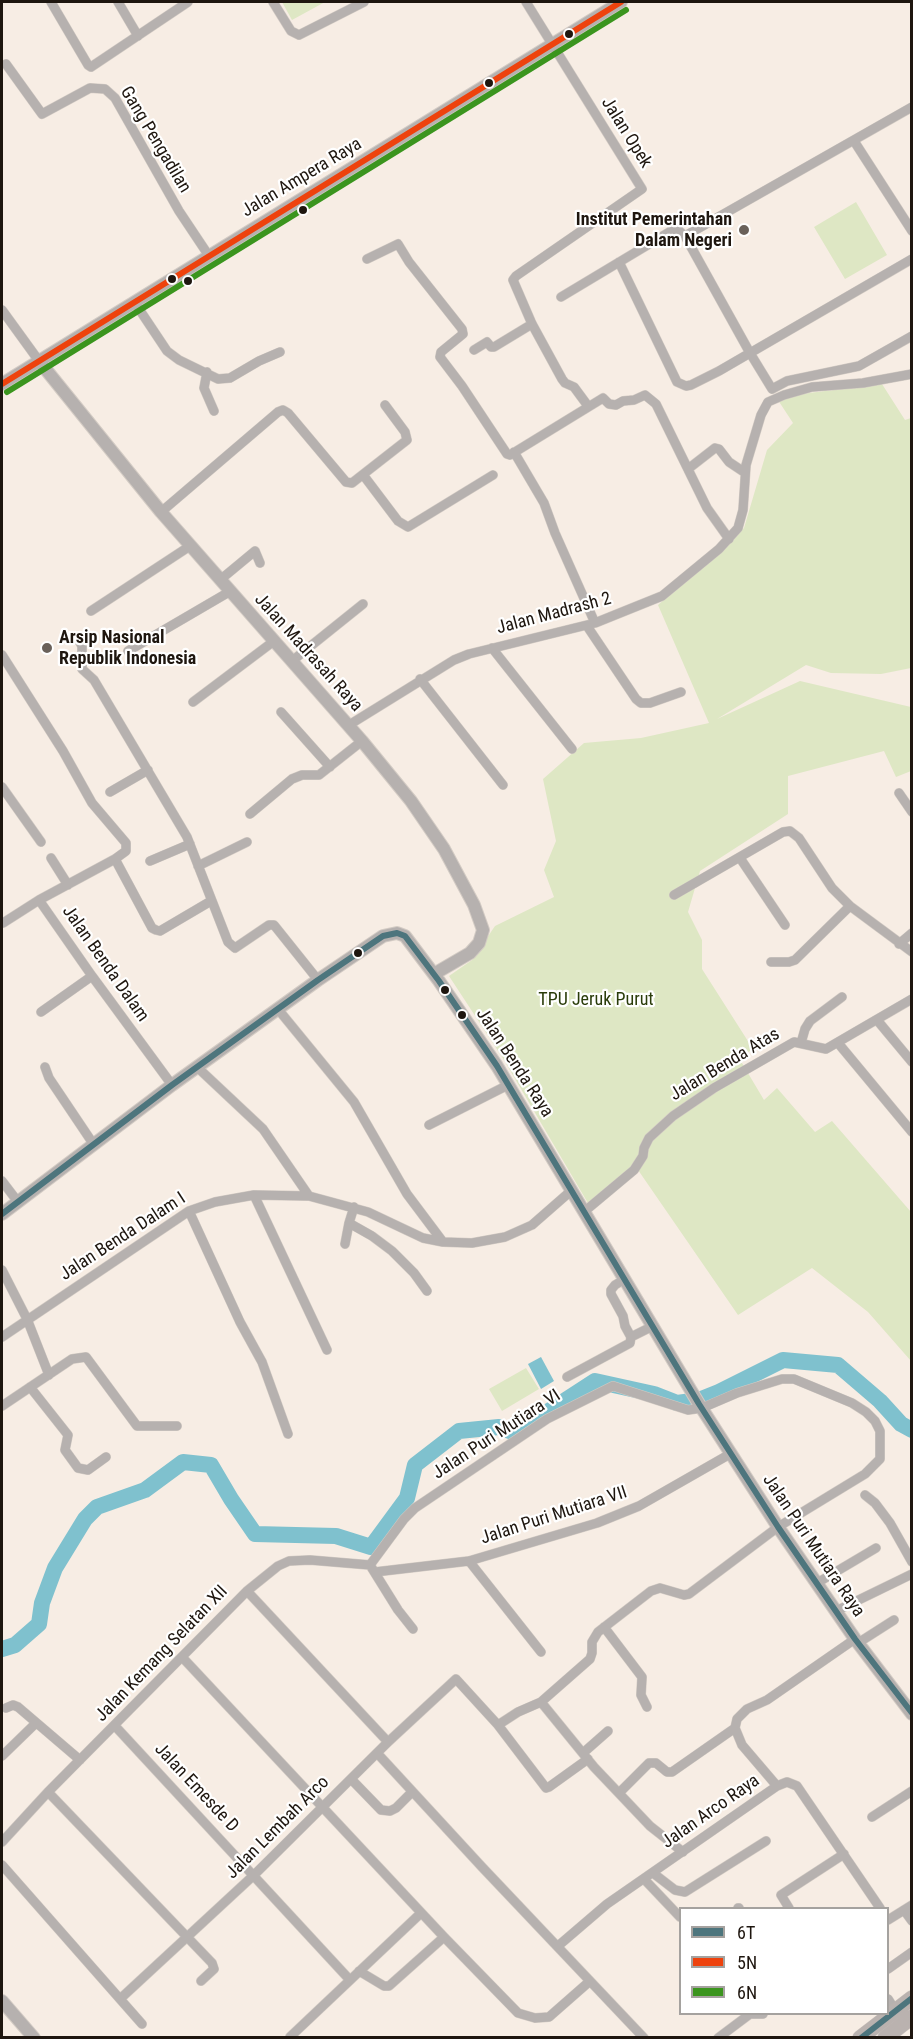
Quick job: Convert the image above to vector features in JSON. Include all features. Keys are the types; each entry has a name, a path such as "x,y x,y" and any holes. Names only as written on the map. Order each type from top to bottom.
{"main road":[{"path":"860,2037 912,1998"},
{"path":"872,2037 912,2008"},
{"path":"885,2037 912,2017"},
{"path":"898,2037 912,2028"}],"street":[{"path":"51,2 88,65 92,67 185,2"},
{"path":"118,2 138,36"},
{"path":"273,2 291,31 299,35 364,2"},
{"path":"526,2 552,44"},
{"name":"Jalan Ampera Raya","path":"2,384 621,2"},
{"name":"Jalan Opek","path":"552,44 642,189 513,278 513,283 532,324 564,383 574,387 588,406"},
{"name":"Gang Pengadilan","path":"6,64 42,114 90,88 105,89 115,98 179,211 209,256"},
{"path":"685,236 910,111"},
{"path":"854,141 912,231"},
{"path":"561,297 674,228 685,236 772,389 787,381 860,366 912,336"},
{"path":"367,259 397,244 400,245 409,262 463,331 461,336 441,352 440,357 468,394 506,453 510,455 603,398 611,405 616,405 624,400 634,400 643,395 652,399 707,508 729,539"},
{"path":"619,262 680,384 691,385 912,259"},
{"path":"133,303 166,351 218,379 226,379 280,352"},
{"path":"2,310 39,361"},
{"path":"474,350 487,342 491,348 494,347 532,324"},
{"name":"Jalan Madrasah Raya","path":"39,361 161,512 349,725 411,801 444,849 481,922 482,936 476,948 470,953 434,974"},
{"path":"207,372 204,388 214,411"},
{"name":"Jalan Madrash 2","path":"349,725 454,660 492,648 591,624 662,596 729,539 741,521 745,489 744,472 760,415 770,401 812,387 863,383 912,374"},
{"path":"161,512 283,410 346,482 352,483 364,476 407,440 405,432 385,405"},
{"path":"688,469 715,448 729,462 744,472"},
{"path":"514,452 544,503 591,624 636,699 641,703 650,703 681,692"},
{"path":"364,476 398,521 408,527 493,474"},
{"path":"91,611 190,546"},
{"path":"220,580 255,548 260,563"},
{"path":"128,651 230,592"},
{"path":"292,661 363,604"},
{"path":"77,637 82,646 82,669 94,680 182,826 228,942 232,947 237,947 269,925 274,925 318,980"},
{"path":"193,702 274,642"},
{"path":"492,648 572,749"},
{"path":"2,655 63,751 92,803 125,840 126,852 115,859 152,928 160,931 211,901"},
{"path":"420,680 503,785"},
{"path":"281,712 330,767"},
{"path":"250,814 292,778 302,775 319,775 362,741"},
{"path":"110,792 148,770"},
{"path":"2,787 41,842"},
{"path":"899,793 912,812"},
{"path":"674,895 786,830 794,833 832,888 850,906 899,944 912,951"},
{"path":"198,866 247,842"},
{"path":"150,861 190,846"},
{"path":"51,858 68,885"},
{"path":"740,858 785,925"},
{"name":"Jalan Benda Dalam","path":"115,859 39,900 172,1085"},
{"path":"3,923 39,900"},
{"path":"771,962 791,962 850,906"},
{"path":"899,944 912,933"},
{"name":"Jalan Benda Raya","path":"2,1214 277,1008 383,936 401,934 408,939 434,974 508,1085 698,1402"},
{"path":"41,1012 92,976"},
{"path":"801,1043 810,1021 842,997"},
{"name":"Jalan Benda Atas","path":"585,1211 634,1170 643,1156 649,1138 673,1116 714,1088 794,1042 824,1049 910,1004"},
{"path":"277,1008 354,1102 407,1194 443,1242"},
{"path":"877,1020 912,1062"},
{"path":"838,1042 912,1132"},
{"path":"45,1067 49,1078 93,1145"},
{"path":"197,1067 263,1129 309,1197"},
{"path":"429,1125 508,1085"},
{"path":"2,1180 18,1202"},
{"name":"Jalan Benda Dalam I","path":"2,1336 189,1211 215,1202 254,1195 309,1197 354,1207 423,1238 443,1242 489,1241 521,1231 544,1216 572,1190"},
{"path":"254,1195 327,1350"},
{"path":"345,1244 354,1207"},
{"path":"189,1211 240,1322 262,1362 288,1434"},
{"path":"349,1223 392,1251 414,1273 427,1291"},
{"path":"2,1270 27,1319 48,1375"},
{"path":"567,1377 630,1343 631,1337 620,1308 610,1294 615,1285 625,1278"},
{"path":"631,1337 652,1326"},
{"path":"2,1406 74,1358 86,1357 139,1427 177,1426"},
{"path":"608,1731 585,1756 546,1788 498,1725 518,1712 541,1702 590,1659 594,1637 604,1627 654,1589 660,1588 684,1595 689,1594 778,1527 860,1478 880,1459 880,1431 875,1421 866,1412 852,1403 794,1379 782,1379 698,1402"},
{"path":"30,1387 68,1435 65,1450 78,1468 88,1470 106,1456"},
{"name":"Jalan Puri Mutiara VI","path":"373,1569 404,1519 414,1508 547,1419 609,1388 622,1388 681,1408 698,1402"},
{"name":"Jalan Puri Mutiara Raya","path":"698,1402 778,1527 856,1641 912,1714"},
{"name":"Jalan Puri Mutiara VII","path":"373,1569 469,1561 618,1515 648,1502 730,1454"},
{"path":"865,1495 875,1503 890,1522 912,1562"},
{"path":"817,1583 876,1548"},
{"name":"Jalan Kemang Selatan XII","path":"2,1842 48,1792 267,1573 288,1561 332,1561 373,1569"},
{"path":"469,1561 541,1652"},
{"path":"373,1569 398,1610 413,1629"},
{"path":"836,1611 912,1574"},
{"path":"247,1591 388,1742"},
{"path":"777,1786 742,1745 735,1728 737,1719 747,1709 766,1700 856,1641 894,1620"},
{"path":"604,1627 642,1677 642,1695 647,1707"},
{"path":"182,1657 420,1913 518,2013 528,2017 549,2017 590,1981"},
{"name":"Jalan Lembah Arco","path":"120,1999 188,1938 388,1742 456,1679 498,1725"},
{"path":"541,1702 585,1756 619,1792 660,1835 683,1852"},
{"path":"6,1708 15,1706 40,1724 80,1760"},
{"path":"2,1756 36,1723"},
{"name":"Jalan Emesde D","path":"115,1726 350,1979"},
{"path":"619,1792 650,1763 656,1763 667,1772 672,1772 735,1728"},
{"path":"377,1753 644,2037"},
{"path":"351,1779 381,1810 390,1811 396,1808 412,1792"},
{"name":"Jalan Arco Raya","path":"558,1946 598,1911 777,1786 787,1782 797,1786 879,1907"},
{"path":"872,1817 912,1791"},
{"path":"48,1792 214,1966 214,1969 201,1981"},
{"path":"648,1876 675,1890 685,1892 766,1841"},
{"path":"788,1907 780,1895 844,1854"},
{"path":"2,1865 142,2024"},
{"path":"648,1876 679,1915"},
{"path":"889,1918 908,1908 912,1921"},
{"path":"290,2037 420,1913"},
{"path":"359,1971 384,1986 389,1986 444,1937"},
{"path":"889,1968 912,1953"},
{"path":"2,2001 34,2037"},
{"path":"718,2037 749,2015"}],"green space":[{"path":"282,2 325,2 292,20"},
{"path":"856,202 887,255 845,279 814,227"},
{"name":"TPU Jeruk Purut","path":"882,384 905,420 911,418 911,668 881,674 831,673 806,665 717,719 800,681 911,707 911,771 896,777 884,751 788,776 788,814 700,871 688,912 702,940 702,969 753,1049 739,1058 764,1100 777,1088 815,1132 832,1121 911,1212 911,1361 868,1312 812,1268 738,1315 636,1167 592,1210 504,1060 449,976 472,960 495,926 554,897 544,870 556,841 543,779 584,743 641,738 709,723 658,605 744,528 767,450 793,423 776,397"},
{"path":"526,1368 539,1389 502,1411 489,1389"}],"water":[{"path":"541,1357 554,1381 541,1389 528,1364"}],"waterway":[{"path":"2,1649 15,1645 39,1624 42,1603 55,1568 85,1519 97,1507 145,1490 183,1462 211,1465 255,1534 336,1536 371,1547 407,1498 415,1465 459,1431 499,1427 515,1433 595,1381 654,1394 677,1403 699,1400 719,1392 783,1360 838,1365 880,1401 901,1424 912,1430"}],"transit line":[{"name":"5N","path":"2,384 621,2"},
{"name":"6N","path":"7,392 626,10"},
{"name":"6T","path":"2,1214 172,1085 318,980 383,936 397,933 405,936 497,1066 699,1404 778,1527 855,1639 912,1713"},
{"name":"6T","path":"861,2038 912,1998"}],"place":[{"name":"Institut Pemerintahan Dalam Negeri","path":"744,230"},
{"name":"Arsip Nasional Republik Indonesia","path":"47,648"}]}
